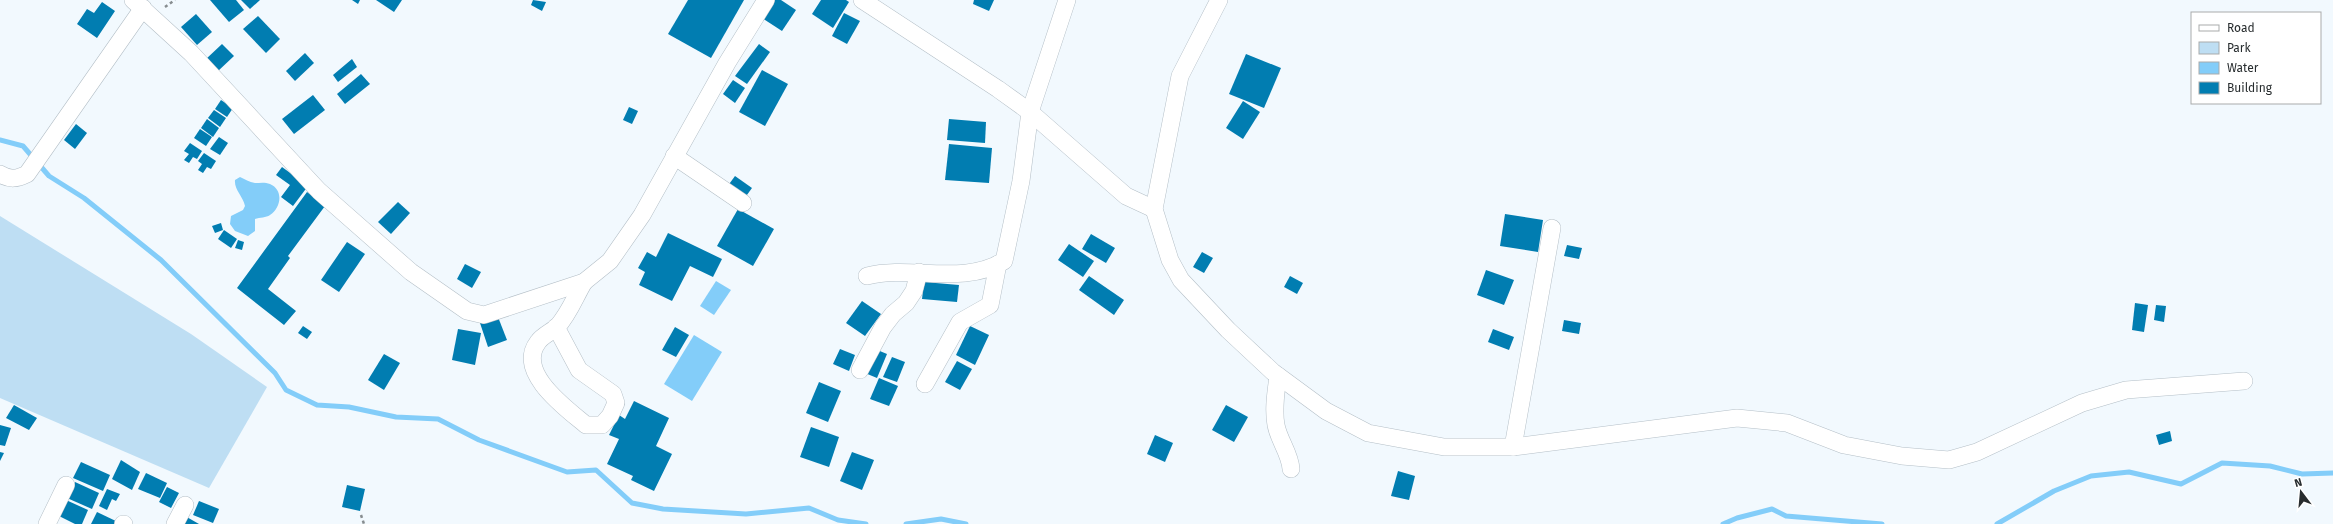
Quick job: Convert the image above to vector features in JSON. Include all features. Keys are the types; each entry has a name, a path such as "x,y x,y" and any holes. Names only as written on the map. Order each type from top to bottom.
{"street":[{"path":"0,174 10,179 20,178 27,174 138,4 191,53 319,191 411,272 467,312 484,315 584,282 610,261 626,241 766,0"},
{"path":"862,0 956,60 1030,112 1126,196 1154,209"},
{"path":"867,276 894,271 963,275 998,264 1006,256 1021,181 1030,112 1066,0"},
{"path":"1219,0 1180,76 1154,209 1170,260 1181,280 1228,330 1278,376 1326,411 1368,433 1444,447 1513,447 1737,418 1787,423 1844,445 1902,456 1949,460 1977,452 2082,403 2126,390 2244,381"},
{"path":"674,156 743,204"},
{"path":"1513,447 1552,228"},
{"path":"925,384 960,322 990,305 998,264"},
{"path":"860,370 883,327 893,314 906,304 914,291 920,272"},
{"path":"556,327 579,370 613,394 616,403 610,416 602,425 586,425 544,389 535,371 533,361 537,342 556,327 568,311 584,282"},
{"path":"1278,376 1274,408 1276,426 1290,459 1291,469"},
{"path":"48,524 66,485"},
{"path":"175,524 185,505"}],"path":[{"path":"361,515 364,524"}],"green space":[{"path":"0,216 191,334 267,387 209,488 0,398"}],"water":[{"path":"240,177 253,183 270,184 277,190 279,195 279,204 274,212 268,216 255,219 255,231 248,236 235,231 230,224 231,216 243,210 245,206 235,184 235,180"},
{"path":"716,281 731,290 714,315 700,306"},
{"path":"694,335 722,352 692,401 664,384"}],"building":[{"path":"210,0 236,0 244,10 229,22"},
{"path":"241,0 260,0 250,9"},
{"path":"352,0 360,0 358,4"},
{"path":"376,0 402,0 394,12"},
{"path":"533,0 546,2 542,11 531,5"},
{"path":"688,0 744,0 711,58 668,34"},
{"path":"770,0 781,0 796,10 782,31 759,16"},
{"path":"821,0 846,0 849,2 833,28 812,14"},
{"path":"974,0 994,0 989,11 973,4"},
{"path":"102,2 115,11 97,38 77,24 87,9 94,13"},
{"path":"844,13 860,21 847,44 832,36"},
{"path":"196,14 212,32 197,45 181,27"},
{"path":"258,16 280,39 266,53 243,29"},
{"path":"222,44 234,56 217,72 205,60"},
{"path":"759,44 770,52 747,84 735,76"},
{"path":"305,53 314,63 295,81 286,71"},
{"path":"1246,54 1281,68 1264,108 1229,94"},
{"path":"352,59 357,67 338,82 333,75"},
{"path":"762,70 788,84 765,126 739,112"},
{"path":"361,74 370,84 345,104 337,94"},
{"path":"733,80 745,88 735,103 723,94"},
{"path":"313,95 325,110 294,134 282,119"},
{"path":"221,100 233,108 227,117 215,109"},
{"path":"1243,101 1260,112 1243,139 1226,128"},
{"path":"629,107 638,111 632,124 623,120"},
{"path":"214,110 226,118 220,127 208,118"},
{"path":"207,119 219,128 213,137 201,128"},
{"path":"949,119 986,122 985,143 947,140"},
{"path":"76,124 87,133 75,149 64,140"},
{"path":"200,129 212,137 206,146 194,138"},
{"path":"219,137 228,143 220,155 210,149"},
{"path":"190,143 202,151 197,159 193,157 189,163 184,160 189,154 184,151"},
{"path":"949,144 992,148 989,183 945,180"},
{"path":"204,153 216,161 211,169 207,167 203,173 198,170 202,164 198,161"},
{"path":"282,167 308,186 293,206 281,197 290,185 276,175"},
{"path":"735,176 752,188 744,199 727,187"},
{"path":"307,192 325,206 288,256 290,258 268,289 296,311 284,325 237,288"},
{"path":"398,202 410,213 391,234 378,222"},
{"path":"738,209 774,229 753,266 717,246"},
{"path":"1505,214 1543,220 1538,252 1500,246"},
{"path":"221,223 223,230 215,233 212,226"},
{"path":"224,230 237,239 231,248 218,239"},
{"path":"668,233 722,259 713,277 690,266 672,301 639,285 645,272 638,268 647,252 656,257"},
{"path":"1091,234 1115,248 1106,263 1082,249"},
{"path":"238,240 244,242 242,250 235,248"},
{"path":"347,242 365,254 339,292 321,280"},
{"path":"1069,244 1094,261 1083,277 1058,260"},
{"path":"1567,245 1582,248 1579,259 1564,256"},
{"path":"1202,252 1213,258 1204,273 1193,267"},
{"path":"465,264 481,272 472,288 457,279"},
{"path":"1486,270 1514,280 1504,305 1477,295"},
{"path":"1089,276 1124,300 1114,315 1079,290"},
{"path":"1290,276 1303,283 1297,294 1284,287"},
{"path":"924,282 959,285 957,302 922,299"},
{"path":"862,301 881,314 865,336 846,323"},
{"path":"2135,303 2148,305 2144,332 2132,330"},
{"path":"2156,305 2166,306 2164,322 2154,320"},
{"path":"498,317 507,340 488,347 480,323"},
{"path":"1564,320 1581,323 1579,334 1562,331"},
{"path":"303,326 312,332 307,339 298,333"},
{"path":"970,326 989,335 975,365 956,355"},
{"path":"675,327 689,335 676,357 662,350"},
{"path":"458,329 481,333 475,365 452,360"},
{"path":"1493,329 1514,337 1509,350 1488,342"},
{"path":"840,349 855,355 849,371 833,364"},
{"path":"875,349 887,354 877,378 865,373"},
{"path":"384,354 400,363 384,390 368,380"},
{"path":"892,357 905,362 897,382 883,377"},
{"path":"957,361 972,369 960,390 945,382"},
{"path":"879,378 898,386 889,406 870,399"},
{"path":"819,382 841,391 828,422 806,413"},
{"path":"634,401 669,418 656,446 672,454 654,491 631,480 633,476 607,464 619,439 609,435 619,415 625,419"},
{"path":"14,405 37,418 29,430 6,418"},
{"path":"1226,405 1248,417 1234,442 1212,430"},
{"path":"0,425 11,428 5,446 0,445"},
{"path":"811,427 839,437 829,467 800,457"},
{"path":"2170,431 2172,441 2159,445 2156,435"},
{"path":"1155,435 1173,443 1165,462 1147,454"},
{"path":"0,452 4,453 0,461"},
{"path":"852,452 874,460 862,490 840,481"},
{"path":"121,460 140,472 132,490 112,479"},
{"path":"81,462 110,475 103,491 73,478"},
{"path":"1398,471 1415,476 1409,500 1391,496"},
{"path":"146,473 167,483 160,498 138,489"},
{"path":"75,482 99,493 92,509 67,498"},
{"path":"347,485 365,489 360,511 342,507"},
{"path":"167,487 179,493 171,508 159,502"},
{"path":"107,489 120,494 116,501 112,499 107,510 99,506"},
{"path":"66,500 88,510 82,524 75,524 59,516"},
{"path":"199,501 219,509 213,523 193,515"},
{"path":"97,512 120,523 120,524 91,524"},
{"path":"185,516 199,524 181,524"}],"waterway":[{"path":"0,140 23,146 49,176 84,198 161,260 275,373 286,390 317,405 349,407 396,417 438,419 479,440 567,472 596,470 632,503 663,509 746,514 809,508 838,520 866,524"},
{"path":"1997,524 2054,491 2091,476 2129,472 2181,484 2222,463 2270,466 2302,474 2333,473"},
{"path":"1723,524 1737,518 1772,509 1786,516 1882,524"},
{"path":"906,524 941,519 966,524"}]}
